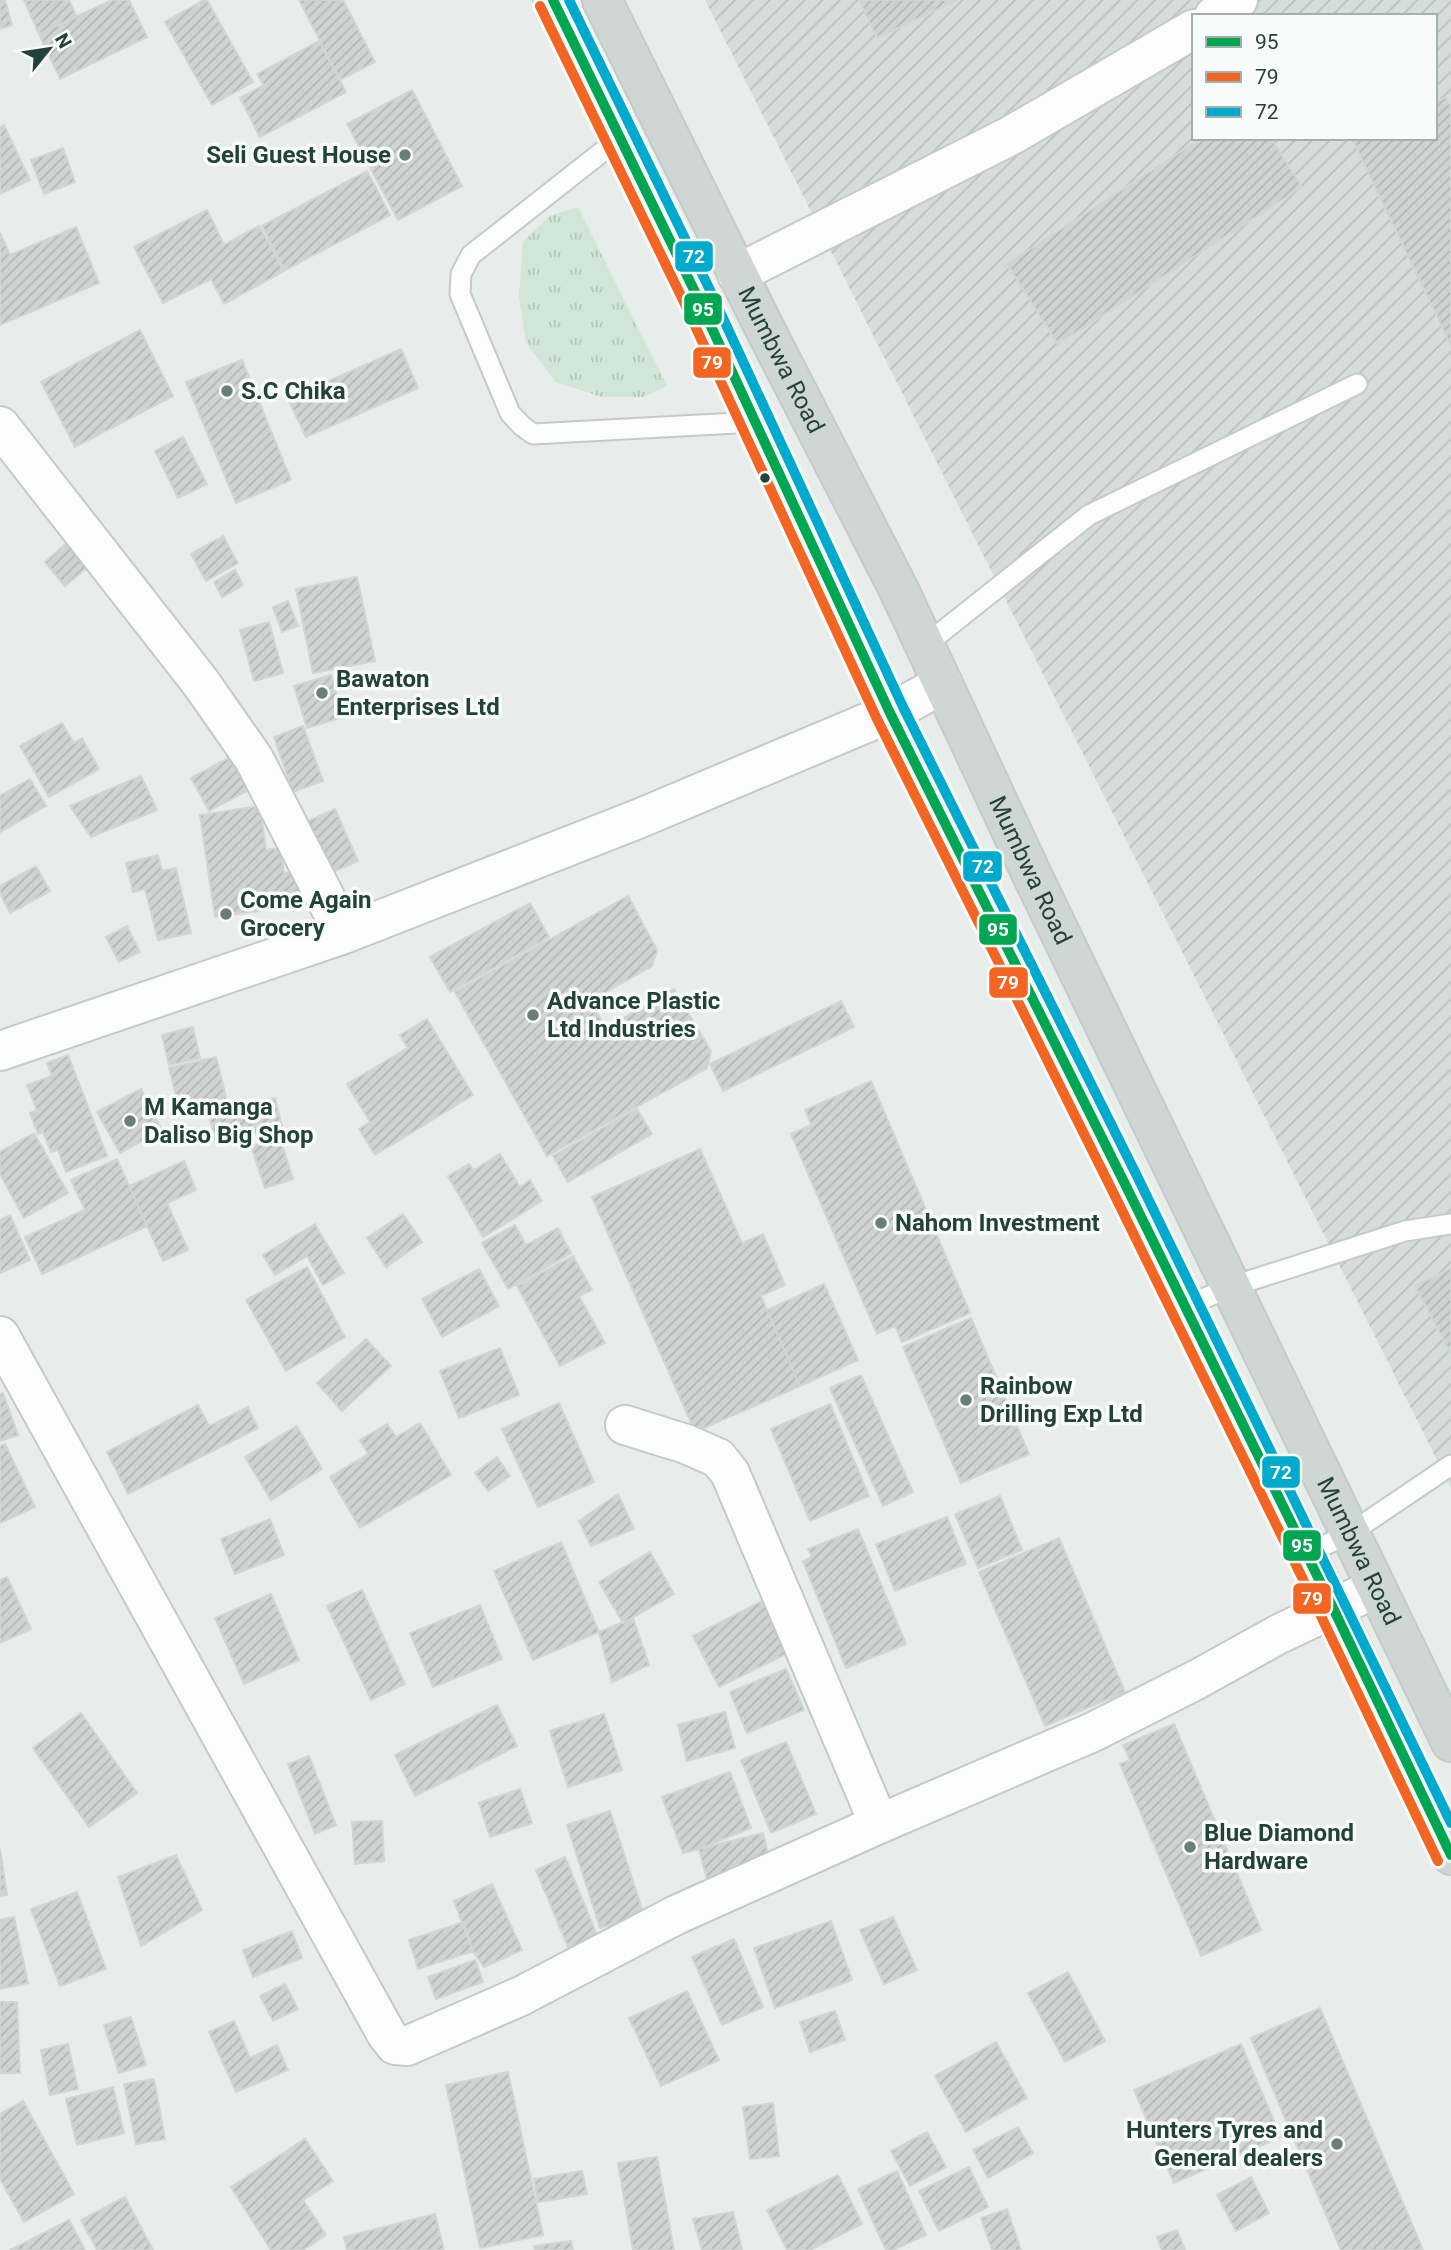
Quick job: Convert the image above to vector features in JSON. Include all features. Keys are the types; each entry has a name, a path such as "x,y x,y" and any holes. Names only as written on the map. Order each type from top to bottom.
{"main road":[{"name":"Mumbwa Road","path":"553,0 621,137 890,713 1333,1608 1451,1855"},
{"name":"Mumbwa Road","path":"603,0 737,274 898,588 1230,1287 1451,1742"}],"street":[{"path":"1217,14 1238,0"},
{"path":"737,274 1010,136 1192,30"},
{"path":"0,426 201,683 254,759 344,934"},
{"path":"0,1051 344,934 638,819 890,713 943,684"},
{"path":"0,1336 380,2023 395,2045 407,2046 521,1996 676,1915 1093,1732 1279,1634 1376,1588"},
{"path":"625,1425 686,1444 718,1458 730,1473 879,1824"}],"lane":[{"path":"621,137 471,255 461,274 460,294 510,413 533,434 755,422"},
{"path":"924,646 1089,515 1357,384"},
{"path":"1185,1307 1230,1287 1405,1231 1451,1224"},
{"path":"1306,1554 1349,1534 1451,1465"}],"shaded area":[{"path":"705,0 1451,0 1451,1488"}],"green space":[{"path":"578,207 667,386 643,397 602,397 556,382 526,343 519,296 523,242 549,216"}],"building":[{"path":"0,0 5,0 12,25 0,29"},
{"path":"24,0 69,0 77,17 39,34"},
{"path":"112,0 129,0 147,37 60,79 39,34"},
{"path":"207,0 253,82 212,105 165,22"},
{"name":"Seli Guest House","path":"299,0 343,0 375,62 340,80"},
{"path":"859,0 957,0 877,38"},
{"path":"319,41 346,92 260,137 240,98 264,85 257,74"},
{"name":"Seli Guest House","path":"412,90 462,186 398,220 347,124"},
{"path":"1446,97 1451,107 1451,346 1353,141 1437,140 1437,101"},
{"path":"4,125 30,180 0,194 0,127"},
{"path":"1199,140 1272,140 1302,187 1058,344 1007,264"},
{"path":"63,148 75,182 44,194 31,160"},
{"path":"367,171 390,215 285,270 262,226"},
{"path":"207,210 224,245 259,226 284,271 224,304 211,279 163,303 134,247"},
{"path":"76,227 99,283 0,325 0,233 10,255"},
{"path":"140,330 173,396 75,447 41,382"},
{"path":"401,349 418,388 306,437 288,399"},
{"path":"242,360 291,480 236,503 186,382"},
{"path":"183,437 207,484 178,498 155,451"},
{"path":"223,536 238,563 206,581 191,554"},
{"path":"70,540 90,565 65,586 45,562"},
{"path":"235,570 243,585 222,597 214,582"},
{"path":"357,577 375,661 313,673 296,589"},
{"path":"288,601 298,626 282,632 273,607"},
{"path":"269,622 283,673 254,681 240,630"},
{"path":"331,675 343,717 307,728 294,686"},
{"path":"62,723 74,743 82,738 99,769 49,797 20,746"},
{"path":"303,726 323,781 293,792 274,737"},
{"path":"234,755 252,788 209,811 191,778"},
{"path":"141,776 157,810 91,837 70,806"},
{"path":"30,779 46,806 0,832 0,796"},
{"path":"260,806 266,850 280,848 284,873 297,871 302,905 215,917 200,815"},
{"path":"335,809 358,861 322,877 299,825"},
{"path":"158,855 162,871 176,868 191,933 158,940 145,889 133,892 126,863"},
{"path":"36,866 50,891 10,913 0,893 0,886"},
{"name":"Advance Plastic Ltd Industries","path":"628,896 657,950 652,966 590,1001 606,1028 674,989 711,1051 707,1068 547,1156 455,992"},
{"name":"Advance Plastic Ltd Industries","path":"530,903 549,937 450,992 430,957"},
{"path":"127,926 140,952 119,962 106,937"},
{"name":"Advance Plastic Ltd Industries","path":"841,1001 854,1027 723,1091 710,1064"},
{"path":"427,1019 473,1095 375,1155 359,1129 370,1122 347,1084 408,1048 400,1035"},
{"path":"193,1027 200,1058 169,1065 162,1035"},
{"path":"68,1055 107,1156 66,1172 58,1150 51,1152 43,1132 38,1134 30,1113 37,1110 27,1085 52,1076 47,1063"},
{"path":"216,1057 227,1101 180,1112 169,1068"},
{"name":"Nahom Investment","path":"871,1081 970,1313 902,1342 895,1326 877,1334 791,1134 811,1125 805,1110"},
{"name":"M Kamanga Daliso Big Shop","path":"141,1089 162,1130 120,1153 97,1112"},
{"path":"275,1098 282,1126 216,1143 209,1114"},
{"name":"Advance Plastic Ltd Industries","path":"637,1109 652,1134 568,1182 553,1156"},
{"path":"34,1133 68,1193 24,1218 0,1174 0,1152"},
{"path":"280,1138 293,1179 265,1188 251,1146"},
{"path":"700,1149 742,1243 763,1234 785,1285 761,1296 800,1386 695,1432 592,1197"},
{"path":"500,1154 520,1187 530,1180 542,1201 483,1237 448,1176 469,1164 474,1170"},
{"path":"117,1159 147,1226 42,1274 25,1237 85,1210 71,1180"},
{"path":"184,1161 196,1190 167,1203 188,1250 163,1261 129,1186"},
{"path":"403,1214 422,1242 386,1267 367,1238"},
{"path":"10,1215 30,1260 0,1273 0,1220"},
{"path":"315,1224 344,1273 323,1285 307,1256 275,1275 263,1255"},
{"path":"515,1225 526,1245 558,1228 571,1253 508,1289 482,1243"},
{"path":"573,1256 592,1290 579,1296 605,1343 560,1366 517,1286"},
{"path":"307,1267 345,1337 286,1371 246,1300"},
{"path":"1451,1268 1451,1354 1415,1286"},
{"path":"479,1269 499,1306 442,1337 422,1299"},
{"path":"824,1284 858,1360 800,1386 767,1310"},
{"name":"Rainbow Drilling Exp Ltd","path":"971,1318 1029,1454 961,1483 903,1347"},
{"path":"366,1339 391,1366 342,1411 317,1383"},
{"path":"500,1348 519,1395 459,1418 440,1371"},
{"path":"861,1375 913,1492 883,1506 830,1388"},
{"path":"3,1393 18,1435 0,1441 0,1394"},
{"path":"559,1403 594,1482 538,1507 502,1429"},
{"path":"830,1404 869,1496 810,1521 771,1429"},
{"path":"198,1405 209,1426 248,1407 258,1428 128,1494 107,1452"},
{"path":"420,1423 451,1475 360,1528 330,1477 368,1454 360,1440 387,1424 396,1437"},
{"path":"297,1426 322,1469 271,1500 245,1457"},
{"path":"5,1444 35,1507 0,1523 0,1446"},
{"path":"497,1457 510,1476 488,1491 475,1473"},
{"path":"618,1494 634,1529 591,1546 579,1521"},
{"path":"1000,1496 1022,1550 978,1568 955,1514"},
{"path":"947,1517 966,1564 895,1591 876,1544"},
{"path":"270,1519 284,1555 235,1574 221,1539"},
{"path":"858,1529 906,1644 846,1668 803,1561 812,1557 808,1549"},
{"path":"1059,1538 1125,1692 1045,1726 979,1572"},
{"path":"561,1542 599,1632 533,1660 494,1571"},
{"path":"650,1552 674,1594 623,1623 599,1582"},
{"path":"7,1577 31,1629 0,1643 0,1580"},
{"path":"362,1590 405,1684 371,1700 327,1606"},
{"path":"271,1594 299,1660 244,1684 215,1618"},
{"path":"762,1601 788,1653 719,1687 693,1636"},
{"path":"480,1605 502,1659 433,1687 410,1633"},
{"path":"633,1618 649,1665 612,1682 599,1632"},
{"path":"786,1669 804,1710 747,1733 730,1692"},
{"path":"497,1705 517,1746 415,1796 395,1755"},
{"path":"725,1712 735,1748 687,1761 678,1725"},
{"path":"81,1713 137,1793 89,1827 33,1748"},
{"path":"604,1714 622,1770 568,1787 550,1731"},
{"name":"Blue Diamond Hardware","path":"1174,1724 1261,1930 1201,1956 1120,1764 1130,1760 1123,1745"},
{"path":"786,1742 816,1814 771,1833 741,1760"},
{"path":"309,1756 336,1825 315,1834 288,1764"},
{"path":"730,1772 751,1828 683,1853 662,1797"},
{"path":"520,1789 532,1823 490,1837 479,1803"},
{"path":"610,1811 644,1915 600,1928 567,1825"},
{"path":"382,1821 384,1861 355,1864 352,1822"},
{"path":"763,1833 771,1867 708,1883 699,1849"},
{"path":"0,1849 7,1895 0,1896"},
{"path":"176,1855 202,1910 141,1946 118,1877"},
{"path":"565,1857 599,1940 570,1952 536,1870"},
{"path":"492,1884 522,1950 484,1967 473,1951 454,1901"},
{"path":"77,1892 106,1969 60,1986 31,1909"},
{"path":"14,1917 28,1983 0,1989 0,1920"},
{"path":"893,1917 917,1970 884,1984 860,1930"},
{"path":"831,1921 852,1980 775,2008 754,1948"},
{"path":"464,1922 473,1951 418,1969 409,1940"},
{"path":"292,1931 302,1958 253,1977 243,1950"},
{"path":"734,1939 763,2007 722,2025 692,1957"},
{"path":"475,1960 483,1982 436,1999 428,1977"},
{"path":"1068,1972 1105,2041 1065,2062 1028,1993"},
{"path":"285,1984 298,2009 273,2021 260,1996"},
{"path":"687,1991 719,2060 661,2086 629,2018"},
{"path":"0,2002 17,2002 20,2073 0,2073"},
{"name":"Hunters Tyres and General dealers","path":"1320,2008 1423,2250 1341,2250 1251,2038"},
{"path":"835,2011 845,2040 810,2052 800,2022"},
{"path":"131,2017 146,2065 119,2073 104,2025"},
{"path":"234,2021 250,2058 277,2045 288,2070 236,2092 209,2032"},
{"path":"996,2042 1027,2098 966,2132 935,2076"},
{"path":"68,2044 78,2089 50,2095 41,2050"},
{"path":"1241,2044 1281,2137 1174,2183 1134,2090"},
{"path":"508,2072 543,2235 480,2248 446,2085"},
{"path":"154,2079 165,2139 136,2144 124,2084"},
{"path":"113,2087 124,2133 77,2145 66,2099"},
{"path":"23,2101 74,2194 24,2222 0,2179 0,2114"},
{"path":"773,2103 779,2156 750,2159 743,2107"},
{"path":"1018,2127 1033,2153 988,2178 973,2150"},
{"path":"927,2132 946,2167 910,2186 891,2151"},
{"path":"305,2139 333,2181 303,2200 326,2235 303,2250 271,2250 231,2187"},
{"path":"657,2157 674,2250 633,2250 618,2163"},
{"path":"969,2167 988,2207 939,2231 919,2191"},
{"path":"582,2171 587,2194 538,2202 534,2179"},
{"path":"897,2171 926,2235 893,2250 886,2250 858,2189"},
{"path":"838,2175 862,2224 810,2250 787,2250 767,2210"},
{"path":"1251,2177 1269,2213 1236,2231 1217,2195"},
{"path":"125,2197 153,2250 97,2250 81,2220"},
{"path":"1007,2209 1021,2250 992,2250 981,2218"},
{"path":"733,2212 742,2250 702,2250 693,2219"},
{"path":"435,2214 444,2250 347,2250 344,2237"},
{"path":"69,2220 85,2250 10,2250"},
{"path":"1177,2230 1185,2250 1162,2250 1157,2237"},
{"path":"571,2241 573,2250 535,2250 534,2246"}],"transit line":[{"name":"95","path":"553,0 696,294 890,713 1124,1182 1451,1855"},
{"name":"72","path":"569,0 709,288 903,707 1137,1176 1451,1823"},
{"name":"79","path":"540,6 683,300 877,719 1111,1188 1438,1861"}],"place":[{"name":"Seli Guest House","path":"405,155"},
{"name":"S.C Chika","path":"227,391"},
{"name":"Bawaton Enterprises Ltd","path":"322,693"},
{"name":"Come Again Grocery","path":"226,914"},
{"name":"Advance Plastic Ltd Industries","path":"533,1015"},
{"name":"M Kamanga Daliso Big Shop","path":"130,1121"},
{"name":"Nahom Investment","path":"881,1223"},
{"name":"Rainbow Drilling Exp Ltd","path":"966,1400"},
{"name":"Blue Diamond Hardware","path":"1190,1847"},
{"name":"Hunters Tyres and General dealers","path":"1337,2144"}]}
